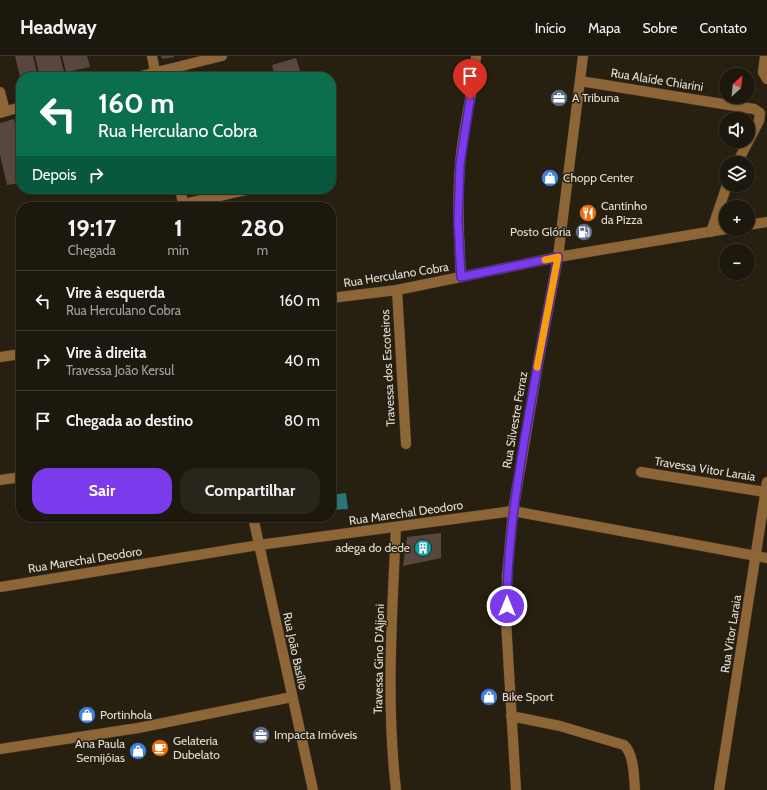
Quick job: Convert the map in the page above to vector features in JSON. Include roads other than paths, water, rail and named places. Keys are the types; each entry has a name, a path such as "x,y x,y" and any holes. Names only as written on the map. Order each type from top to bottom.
{"street":[{"path":"152,56 155,72"},
{"path":"166,72 222,56"},
{"path":"461,277 458,220 460,164 476,56"},
{"name":"Rua Silvestre Ferraz","path":"516,790 511,716 507,583 513,511 558,257 583,56"},
{"path":"765,56 763,72 767,79"},
{"name":"Rua Alaíde Chiarini","path":"580,81 754,109 760,114 758,121 740,156"},
{"path":"0,92 3,112 16,108"},
{"path":"711,232 725,192"},
{"path":"200,202 231,194"},
{"path":"755,224 767,222"},
{"name":"Rua Herculano Cobra","path":"336,297 397,290 558,257 719,230"},
{"name":"Travessa dos Escoteiros","path":"397,290 406,444"},
{"path":"0,357 16,355"},
{"name":"Travessa Vitor Laraia","path":"640,472 765,492"},
{"path":"0,480 16,478"},
{"name":"Rua Vitor Laraia","path":"720,790 767,482"},
{"name":"Rua Marechal Deodoro","path":"0,587 260,545 396,528 513,511 767,558"},
{"name":"Rua João Basílio","path":"254,522 313,790"},
{"name":"Travessa Gino D'Ajjoni","path":"396,528 390,666 391,722 396,790"},
{"path":"0,749 138,728 292,696"},
{"path":"511,716 560,726 624,745 628,748 630,755 635,790"}],"water":[{"path":"346,493 348,509 336,510 336,494"}],"place":[{"name":"A Tribuna","path":"559,98"},
{"name":"Chopp Center","path":"550,178"},
{"name":"Cantinho da Pizza","path":"588,213"},
{"name":"Posto Glória","path":"584,232"},
{"name":"adega do dede","path":"423,548"},
{"name":"Bike Sport","path":"489,697"},
{"name":"Portinhola","path":"87,715"},
{"name":"Impacta Imóveis","path":"261,735"},
{"name":"Gelateria Dubelato","path":"160,748"},
{"name":"Ana Paula Semijóias","path":"138,751"}]}
